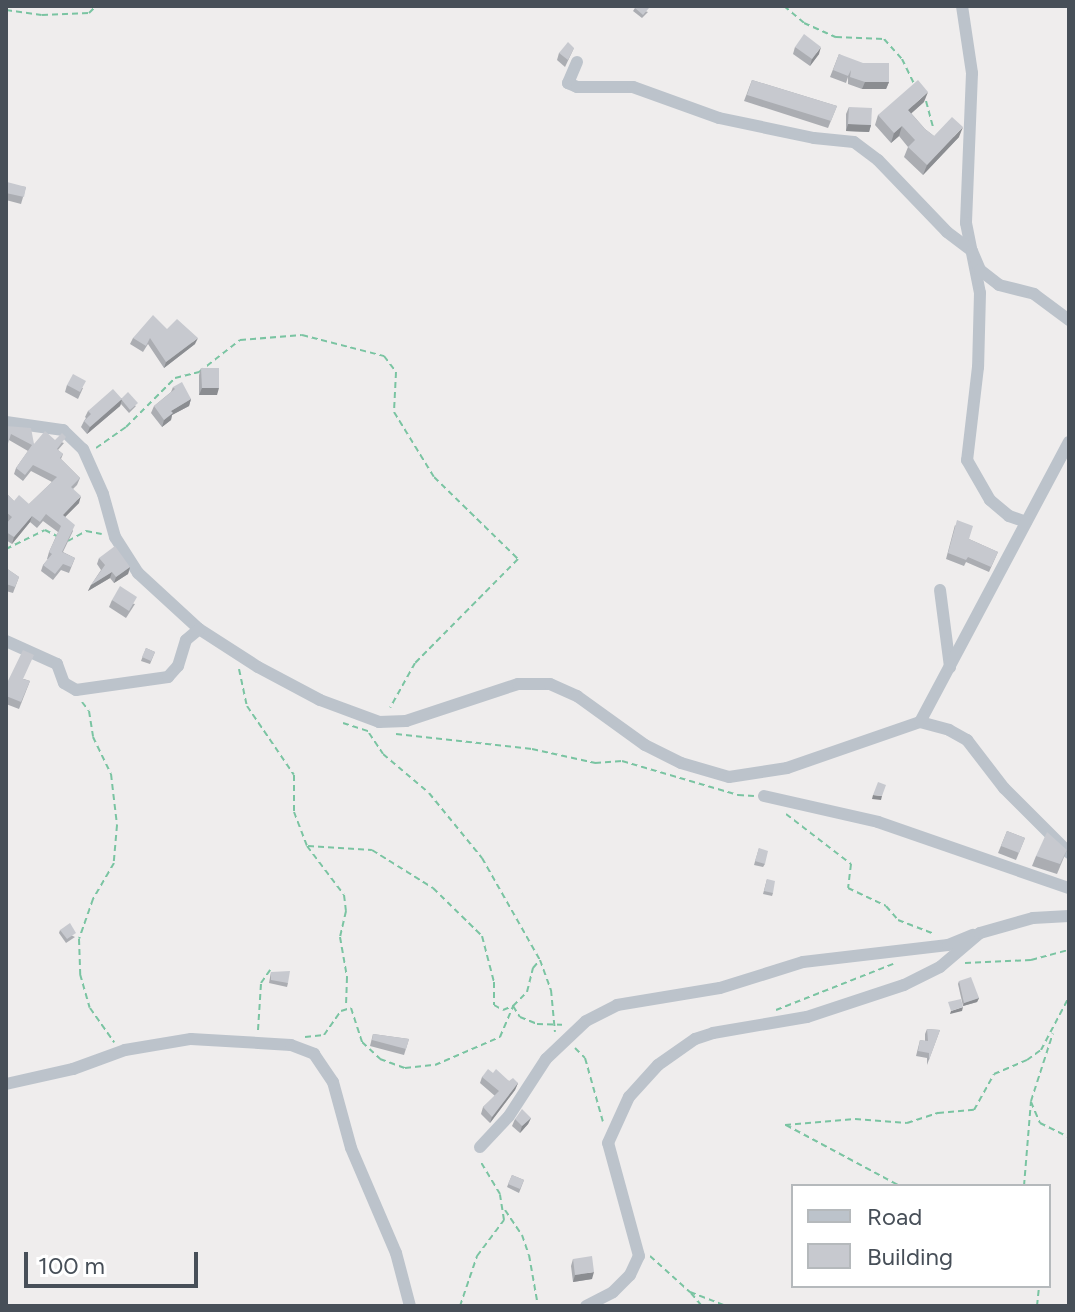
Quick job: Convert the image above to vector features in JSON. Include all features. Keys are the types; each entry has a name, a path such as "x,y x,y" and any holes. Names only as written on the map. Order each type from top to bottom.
{"street":[{"path":"962,6 972,73 966,223 980,293 978,367 967,460 990,500 1009,516 1026,522"},
{"path":"577,62 568,83 577,87 633,87 719,118 814,138 854,142 878,160 947,232 972,251 980,270 999,285 1034,294 1069,320"},
{"path":"6,422 63,430 83,449 103,494 115,537 138,573 199,629 258,667 320,700 379,722 425,718 518,684 550,684 577,696 645,745 681,763 729,777 787,768 920,722 949,730 967,740 1004,788 1069,853"},
{"path":"920,722 986,604 1069,442"},
{"path":"940,590 950,667"},
{"path":"6,641 57,664 64,683 76,690 168,677 178,666 186,640 199,629"},
{"path":"764,796 878,822 1069,888"},
{"path":"480,1147 509,1116 546,1059 586,1021 617,1005 720,988 803,962 948,945 1033,918 1069,916"},
{"path":"586,1306 613,1292 630,1275 639,1256 608,1143 629,1097 642,1081 695,1039 807,1017 904,985 940,967 980,933"},
{"path":"6,1084 73,1069 125,1050 191,1039 291,1045 314,1054 333,1082 351,1148 396,1253 410,1306"}],"path":[{"path":"6,10 42,15 89,13 96,6"},
{"path":"784,6 804,23 836,37 884,39 902,59 929,106 933,127"},
{"path":"83,449 107,443 175,378 199,372 240,340 302,335 384,356 396,372 394,412 434,477 518,559 415,663 397,698 379,722"},
{"path":"6,549 45,530 69,542 86,531 115,537"},
{"path":"226,645 237,662 247,706 294,775 294,812 307,846 344,895 346,911 340,937 347,977 345,1007 324,1035 300,1037"},
{"path":"76,690 89,711 93,737 111,774 117,825 114,863 93,899 79,939 80,974 90,1008 107,1036 125,1050"},
{"path":"340,718 345,726 368,732 532,749 595,763 622,761 738,795 764,796 851,864 848,888 886,906 898,920 931,932 948,945"},
{"path":"368,732 383,754 429,793 482,858 540,960 551,990 553,1026 561,1046 575,1048 585,1058 608,1143"},
{"path":"307,846 372,850 433,888 482,936 494,982 494,1005 503,1010 513,1006 527,992 533,968 540,960"},
{"path":"964,963 1031,960 1069,950"},
{"path":"770,1012 903,961"},
{"path":"257,1044 261,983 270,970"},
{"path":"1024,1184 1031,1101 1055,1028 1069,997"},
{"path":"345,1007 351,1008 362,1042 380,1059 405,1068 435,1065 488,1044 500,1037 509,1024 513,1006"},
{"path":"513,1006 527,1021 566,1025"},
{"path":"896,1184 785,1125 855,1119 907,1123 938,1113 964,1114 974,1110 994,1074 1007,1065 1027,1060 1041,1050 1055,1028"},
{"path":"1031,1101 1040,1123 1069,1137"},
{"path":"460,1306 477,1256 504,1220 500,1194 481,1168 480,1147"},
{"path":"504,1209 522,1235 529,1255 538,1306"},
{"path":"636,1240 663,1271 690,1292 702,1306"},
{"path":"690,1292 727,1306"}],"building":[{"path":"636,6 646,6 649,8 643,15"},
{"path":"804,34 821,47 812,59 795,47"},
{"path":"568,42 574,48 568,60 559,53"},
{"path":"839,54 863,63 889,63 889,82 865,82 850,77 851,70 848,76 833,70"},
{"path":"752,80 837,106 831,121 747,95"},
{"path":"918,80 928,92 908,110 925,129 934,136 952,117 963,127 927,165 908,147 915,140 902,126 894,133 878,115"},
{"path":"849,107 872,108 871,125 848,124"},
{"path":"7,182 26,187 24,197 6,193"},
{"path":"153,315 167,329 177,319 198,338 166,362 150,338 146,346 133,338"},
{"path":"201,368 219,368 219,388 202,388"},
{"path":"73,374 86,381 80,392 67,385"},
{"path":"182,382 191,399 171,411 173,413 164,420 154,406"},
{"path":"113,389 122,399 90,427 84,421 91,414 88,411"},
{"path":"128,392 138,403 130,410 121,399"},
{"path":"6,426 31,428 34,444 45,431 55,440 62,433 66,437 57,449 63,454 60,458 80,478 71,487 81,496 63,515 75,525 62,552 75,558 71,567 63,564 55,574 43,565 52,554 49,552 61,526 46,514 40,522 32,516 14,537 6,532 6,524 12,517 6,512 6,493 14,501 19,495 29,504 57,477 33,465 25,475 16,468 32,445 11,434 6,450"},
{"path":"957,520 973,526 969,539 998,552 991,567 948,553"},
{"path":"115,546 130,567 116,577 112,572 91,585 105,565 99,558"},
{"path":"6,568 19,577 15,587 6,584"},
{"path":"120,586 137,597 129,611 112,600"},
{"path":"146,648 155,652 151,661 142,657"},
{"path":"23,650 34,655 23,679 30,681 21,702 6,696 6,685"},
{"path":"878,782 886,785 882,796 873,795"},
{"path":"1007,831 1025,838 1019,853 1001,846"},
{"path":"1047,832 1067,850 1060,864 1036,856"},
{"path":"759,848 768,851 765,864 755,861"},
{"path":"767,879 775,881 773,893 764,891"},
{"path":"70,923 76,933 67,939 60,930"},
{"path":"290,971 288,983 271,980 271,972"},
{"path":"971,977 979,998 964,1003 959,981"},
{"path":"961,999 963,1007 951,1011 948,1002"},
{"path":"927,1029 940,1030 929,1060 929,1053 918,1051 920,1040 928,1041"},
{"path":"373,1034 409,1039 406,1049 372,1040"},
{"path":"488,1069 493,1073 496,1069 509,1081 513,1078 518,1083 492,1117 483,1107 499,1091 482,1077"},
{"path":"522,1109 531,1118 522,1126 515,1119"},
{"path":"512,1175 524,1180 520,1189 508,1184"},
{"path":"592,1256 594,1272 575,1275 573,1259"}]}
